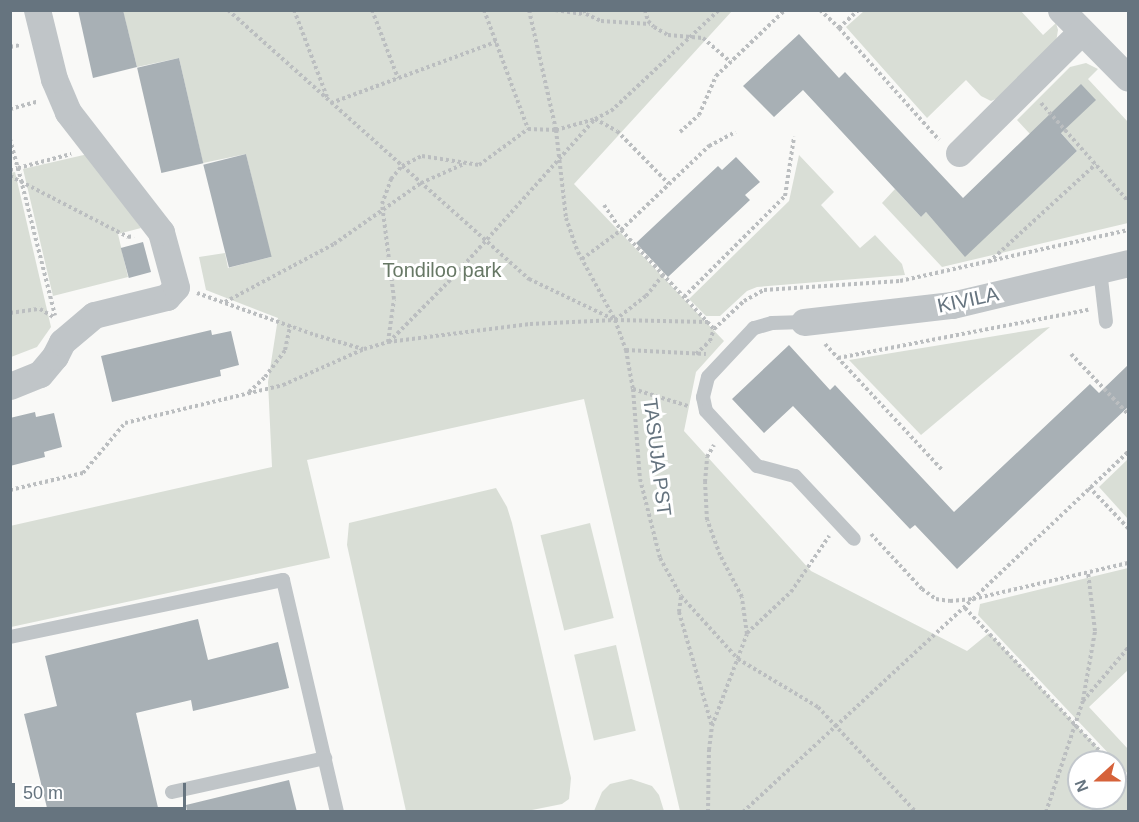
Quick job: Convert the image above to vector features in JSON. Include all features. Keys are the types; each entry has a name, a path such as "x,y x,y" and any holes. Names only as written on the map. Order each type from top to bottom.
{"street":[{"path":"10,386 40,374 55,356 59,330 94,315 166,297 176,287 161,232 69,111 54,80 37,10"},
{"path":"1061,10 1128,78"},
{"path":"959,153 1081,32"},
{"name":"KIVILA","path":"804,322 952,305 1128,263"}],"lane":[{"path":"1100,270 1106,322"},
{"path":"804,322 772,323 754,328 708,376 703,397 706,411 757,466 795,476 854,538"},
{"path":"10,638 283,580 337,812"},
{"path":"172,792 325,758"}],"path":[{"path":"228,10 529,279 615,320"},
{"path":"294,10 329,101"},
{"path":"372,10 398,78"},
{"path":"484,10 528,129"},
{"name":"TASUJA PST","path":"529,10 556,130 566,218 582,259 615,320 626,350 633,389 640,478 660,558 681,596 738,659 818,707 836,723 916,812"},
{"path":"555,10 585,13 601,21 650,24 668,35 703,38 731,62"},
{"path":"645,10 650,24"},
{"path":"388,342 394,299 382,204 391,179 402,166 422,156 479,165 528,129 556,130 596,119 611,111 718,10"},
{"path":"680,132 699,115 716,76 785,10"},
{"path":"820,10 839,28 950,152 959,153"},
{"path":"839,28 858,10"},
{"path":"329,101 496,42"},
{"path":"1026,87 1128,201"},
{"path":"388,342 486,241 596,119"},
{"path":"596,119 618,131 669,184"},
{"path":"582,259 621,230 709,146 735,132"},
{"path":"684,297 785,196 794,137"},
{"path":"10,139 59,330"},
{"path":"10,170 95,148"},
{"path":"225,302 334,244 421,183 467,163"},
{"path":"988,263 1096,164"},
{"path":"10,176 128,237 161,232"},
{"path":"604,205 621,230 714,329"},
{"path":"696,354 710,341 714,329 744,301 764,290 900,281 1128,230"},
{"path":"615,320 646,296 664,274"},
{"path":"176,287 364,349"},
{"path":"838,358 1104,307"},
{"path":"10,313 40,309 59,330"},
{"path":"10,490 83,473 125,423 283,385 364,349 388,342 530,324 615,320 708,322"},
{"path":"804,322 943,471"},
{"path":"247,394 265,377 285,350 290,326"},
{"path":"626,350 729,354"},
{"path":"1071,354 1128,414"},
{"path":"633,389 706,411"},
{"path":"727,434 715,444 707,457 705,482 707,520 720,555 742,597 747,634"},
{"path":"743,812 836,723 965,608 1128,452"},
{"path":"1089,487 1128,528"},
{"path":"708,812 708,750 712,726 747,634 791,592 839,522"},
{"path":"854,538 869,531 922,589 936,599 950,602 973,599 1128,563"},
{"path":"1046,812 1083,701 1095,631 1088,572"},
{"path":"681,596 679,612 712,726"},
{"path":"965,608 1099,750"},
{"path":"1083,701 1128,648"}],"green space":[{"path":"1020,10 1043,35 1056,23 1058,30 1056,42 1001,97 991,101 981,96 966,80 927,118 846,27 864,11"},
{"name":"Tondiloo park","path":"123,11 732,11 574,184 724,341 696,372 684,431 811,571 967,651 989,633 1100,750 1067,750 1067,810 1127,810 1127,780 1128,811 680,811 584,399 307,460 330,558 11,627 10,526 272,467 268,382 278,318 206,290 199,257 225,253 228,268 271,257 246,154 203,163 179,58 137,67"},
{"path":"1086,63 1098,69 1088,79 1128,122 1128,223 942,267 882,203 895,189 921,217 926,212 965,256 1077,151 1048,118 1030,134 1017,120 1070,67"},
{"path":"88,154 141,228 118,234 128,277 53,296 23,169"},
{"path":"799,155 834,192 821,205 860,248 875,235 902,264 905,275 757,287 747,291 720,316 706,316 689,299 789,201"},
{"path":"15,172 51,327 37,347 11,357 10,173"},
{"path":"1050,327 921,435 849,360"},
{"path":"1128,459 1128,519 1099,487"},
{"path":"496,488 507,507 512,523 571,778 569,799 562,804 527,811 406,811 347,545 349,523"},
{"path":"590,523 614,618 564,630 541,535"},
{"path":"1128,568 1128,670 1089,707 1128,749 1128,774 1127,750 1105,750 978,615 980,604"},
{"path":"616,645 636,731 594,740 574,655"},
{"path":"631,779 652,786 659,795 664,811 594,811 602,792 610,784"}],"building":[{"path":"78,10 123,10 137,67 93,78"},
{"path":"799,34 839,78 845,72 963,198 1081,84 1096,100 1061,133 1077,151 965,257 926,212 921,217 803,90 774,117 743,86"},
{"path":"179,58 203,163 161,173 137,68"},
{"path":"246,154 272,257 229,267 203,165"},
{"path":"736,157 760,182 745,195 750,200 668,277 636,243 718,166 722,170"},
{"path":"143,242 151,272 129,278 121,248"},
{"path":"211,330 212,335 231,331 239,365 220,370 221,376 112,402 101,356"},
{"path":"789,345 830,390 835,385 954,512 1090,384 1099,393 1128,365 1128,407 957,569 915,525 910,529 793,406 764,433 732,399"},
{"path":"35,412 36,417 54,413 62,447 44,452 45,457 10,466 10,418"},
{"path":"198,619 208,660 278,642 289,688 193,711 191,700 136,713 159,812 48,812 24,714 57,706 45,656"},
{"path":"289,780 297,812 187,812 186,805"}]}
